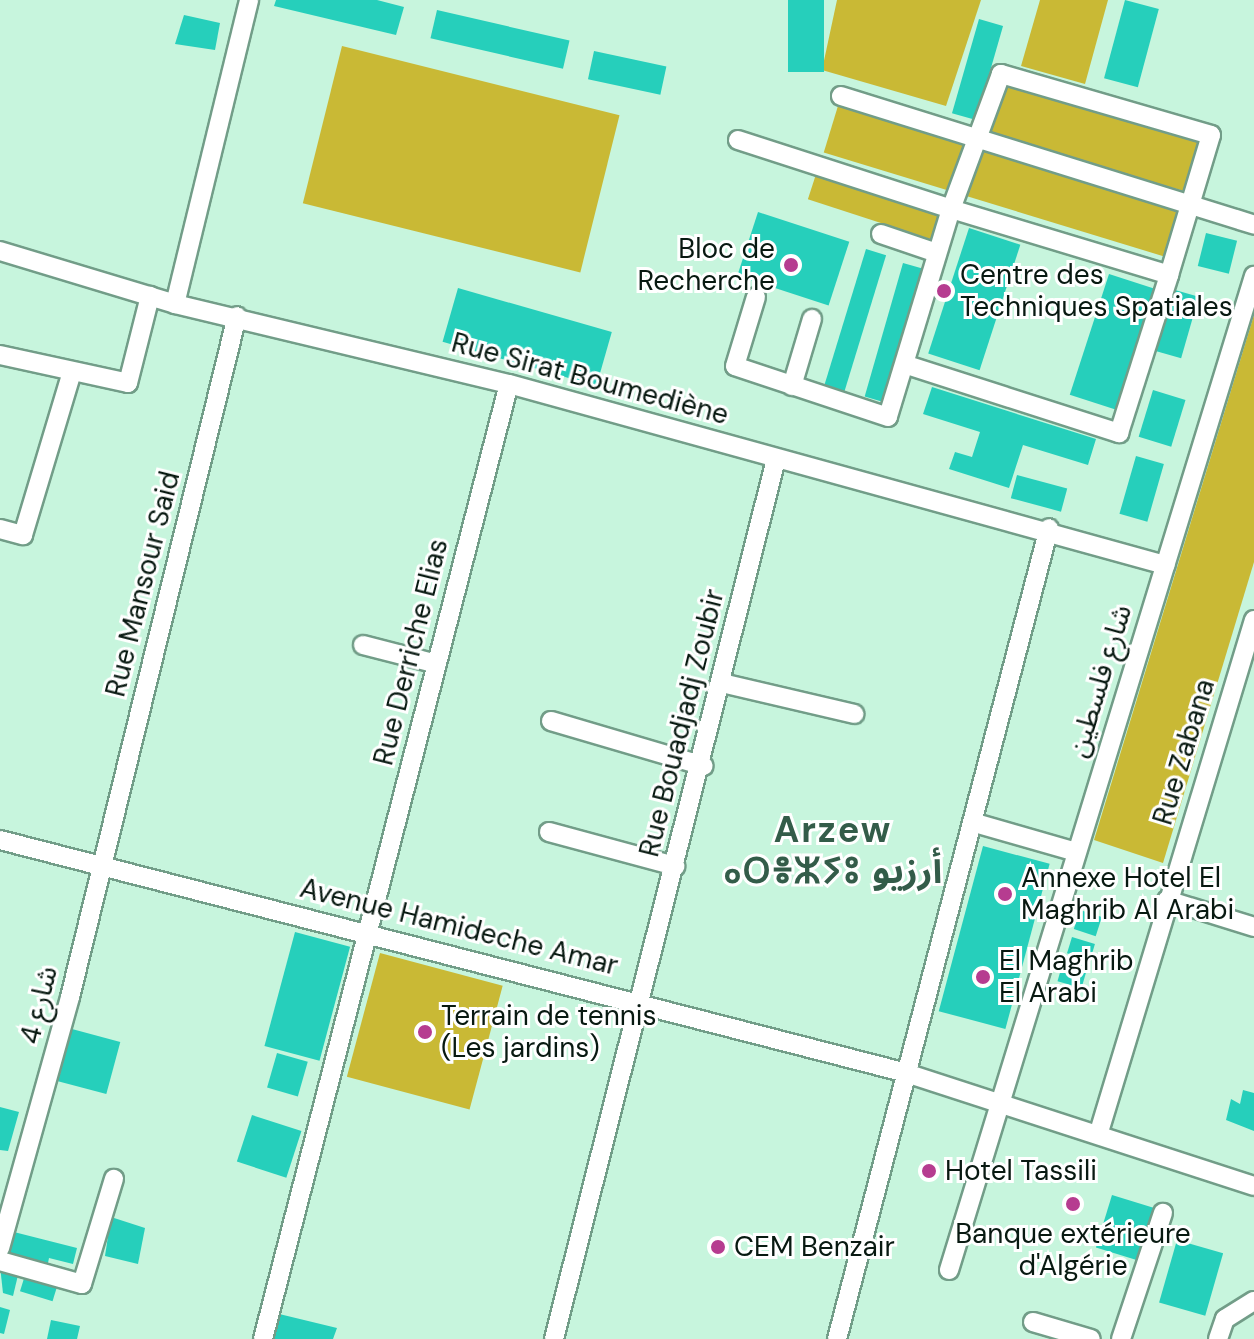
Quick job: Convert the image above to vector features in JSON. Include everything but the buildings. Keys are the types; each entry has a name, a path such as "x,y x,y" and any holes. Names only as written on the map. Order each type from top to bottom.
{"street":[{"path":"175,304 249,0"},
{"path":"756,297 735,366 888,417 907,365 937,253 973,141 983,133 1001,74 1211,135 1192,205 1119,433 907,365"},
{"path":"841,96 973,141 1254,225"},
{"path":"738,140 1169,275"},
{"path":"881,234 937,253"},
{"name":"Rue Sirat Boumediène","path":"0,251 175,304 237,316 509,384 776,459 1049,528 1165,565"},
{"name":"شارع فلسطين","path":"949,1270 1003,1104 1076,852 1254,276"},
{"path":"0,355 71,375 128,383 150,296"},
{"name":"Rue Mansour Said","path":"103,866 237,316"},
{"path":"792,386 812,319"},
{"path":"0,529 23,535 71,375"},
{"name":"Rue Derriche Elias","path":"263,1339 509,384"},
{"name":"Rue Bouadjadj Zoubir","path":"554,1339 638,1001 704,766 776,459"},
{"path":"837,1339 903,1072 975,823 1049,528"},
{"name":"Rue Zabana","path":"1099,1132 1167,900 1251,642 1254,620"},
{"path":"363,645 437,664"},
{"path":"722,683 854,714"},
{"path":"551,721 704,766"},
{"path":"975,823 1076,852"},
{"path":"549,832 675,866"},
{"name":"Avenue Hamideche Amar","path":"0,840 638,1001 903,1072 1099,1132 1254,1186"},
{"name":"شارع 4","path":"0,1248 103,866"},
{"path":"1167,900 1254,927"},
{"path":"0,1261 82,1284 114,1179"},
{"path":"1121,1339 1163,1213"},
{"path":"1218,1339 1225,1319 1254,1301"},
{"path":"1033,1322 1091,1339"}],"shaded area":[{"path":"837,0 981,0 946,106 822,70"},
{"path":"1040,0 1108,0 1085,84 1021,66"},
{"path":"342,46 620,115 580,272 303,203"},
{"path":"1001,74 1212,134 1194,194 984,134"},
{"path":"841,96 1193,204 1176,260 824,152"},
{"path":"819,165 951,208 940,242 808,199"},
{"path":"1254,315 1254,562 1163,863 1094,840"},
{"name":"Terrain de tennis (Les jardins)","path":"380,953 503,986 470,1110 347,1077"}],"place":[{"name":"Bloc de Recherche","path":"791,265"},
{"name":"Centre des Techniques Spatiales","path":"944,291"},
{"name":"Annexe Hotel El Maghrib Al Arabi","path":"1005,894"},
{"name":"El Maghrib El Arabi","path":"983,977"},
{"name":"Terrain de tennis (Les jardins)","path":"425,1032"},
{"name":"Hotel Tassili","path":"929,1171"},
{"name":"Banque extérieure d'Algérie","path":"1073,1204"},
{"name":"CEM Benzair","path":"718,1247"}],"district":[{"name":"Arzew ⴰⵔⴻⵣⵢⵓ أرزيو","path":"833,850"}]}
